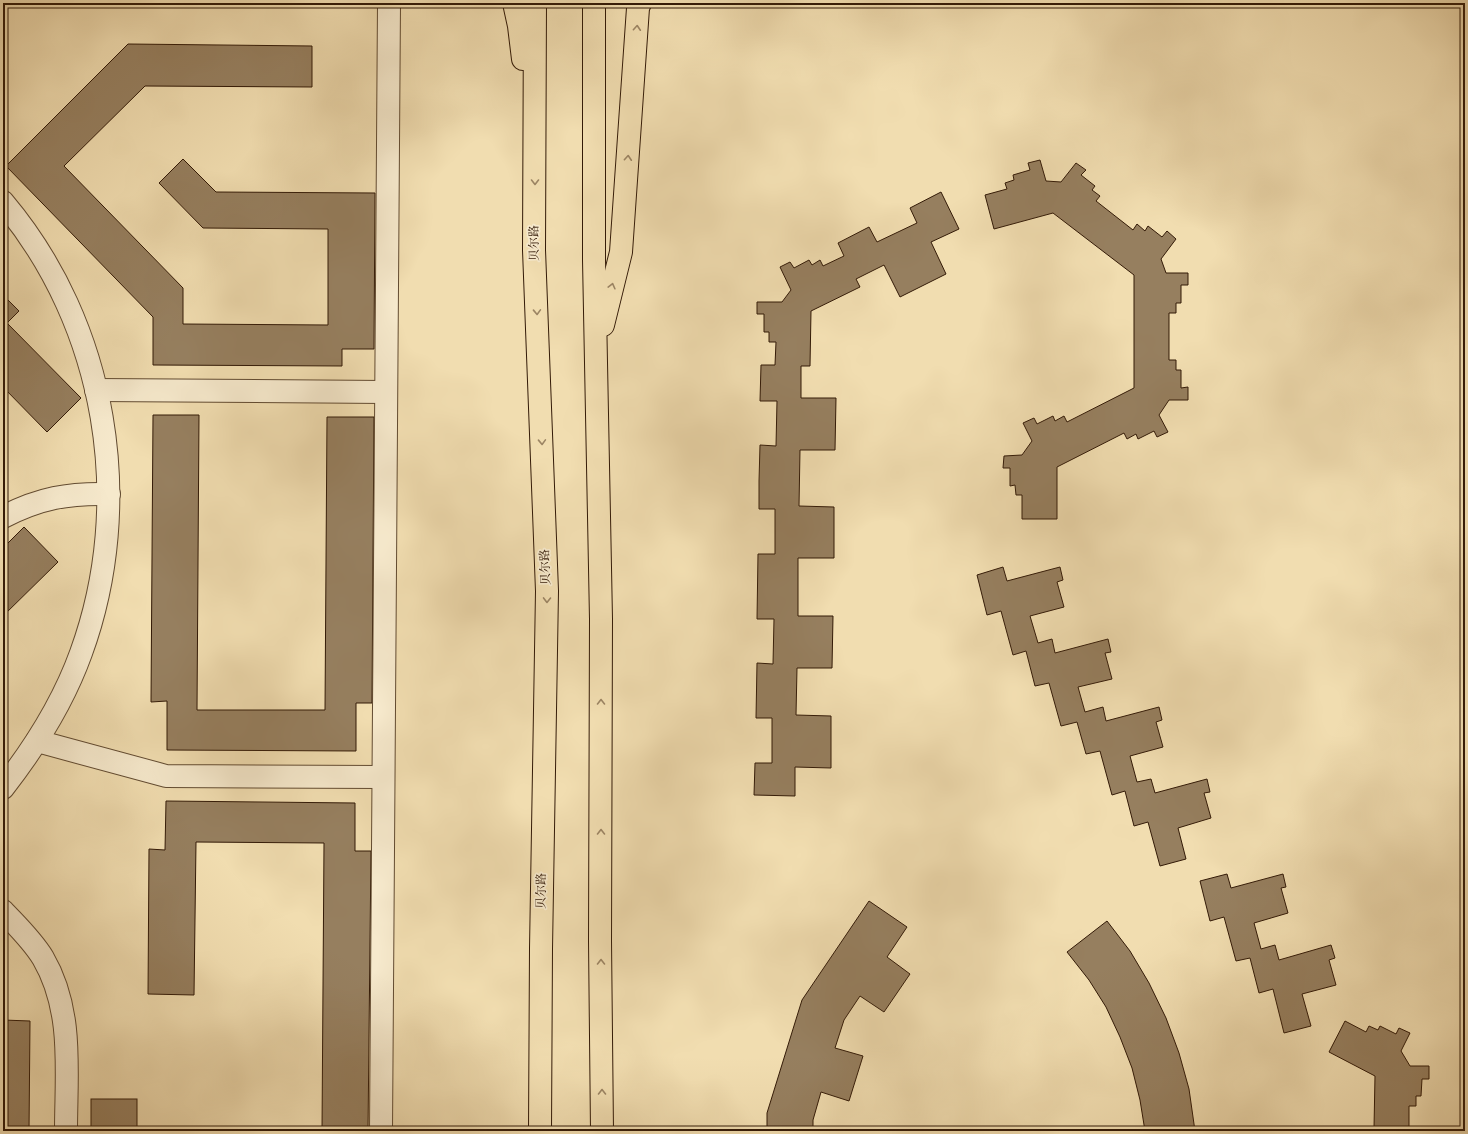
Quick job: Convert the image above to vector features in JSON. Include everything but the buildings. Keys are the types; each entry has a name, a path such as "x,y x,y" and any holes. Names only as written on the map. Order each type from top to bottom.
{"main road":[{"path":"514,3 520,26 535,151"},
{"name":"贝尔路","path":"535,3 534,250 547,591 541,949 540,1131"},
{"path":"594,3 594,260 601,619 600,941 602,1131"},
{"path":"596,351 621,252 638,8 640,3"}],"street":[{"path":"381,1131 389,3"},
{"path":"3,202 36,246 55,280 75,322 86,352 103,424 109,494 107,535 101,575 93,614 81,653 65,691 37,741 3,788"},
{"path":"96,390 386,392"},
{"path":"3,517 22,507 43,500 86,494 109,494"},
{"path":"37,741 166,776 383,777"},
{"path":"3,912 30,939 43,957 53,978 60,999 65,1022 66,1131"}]}
